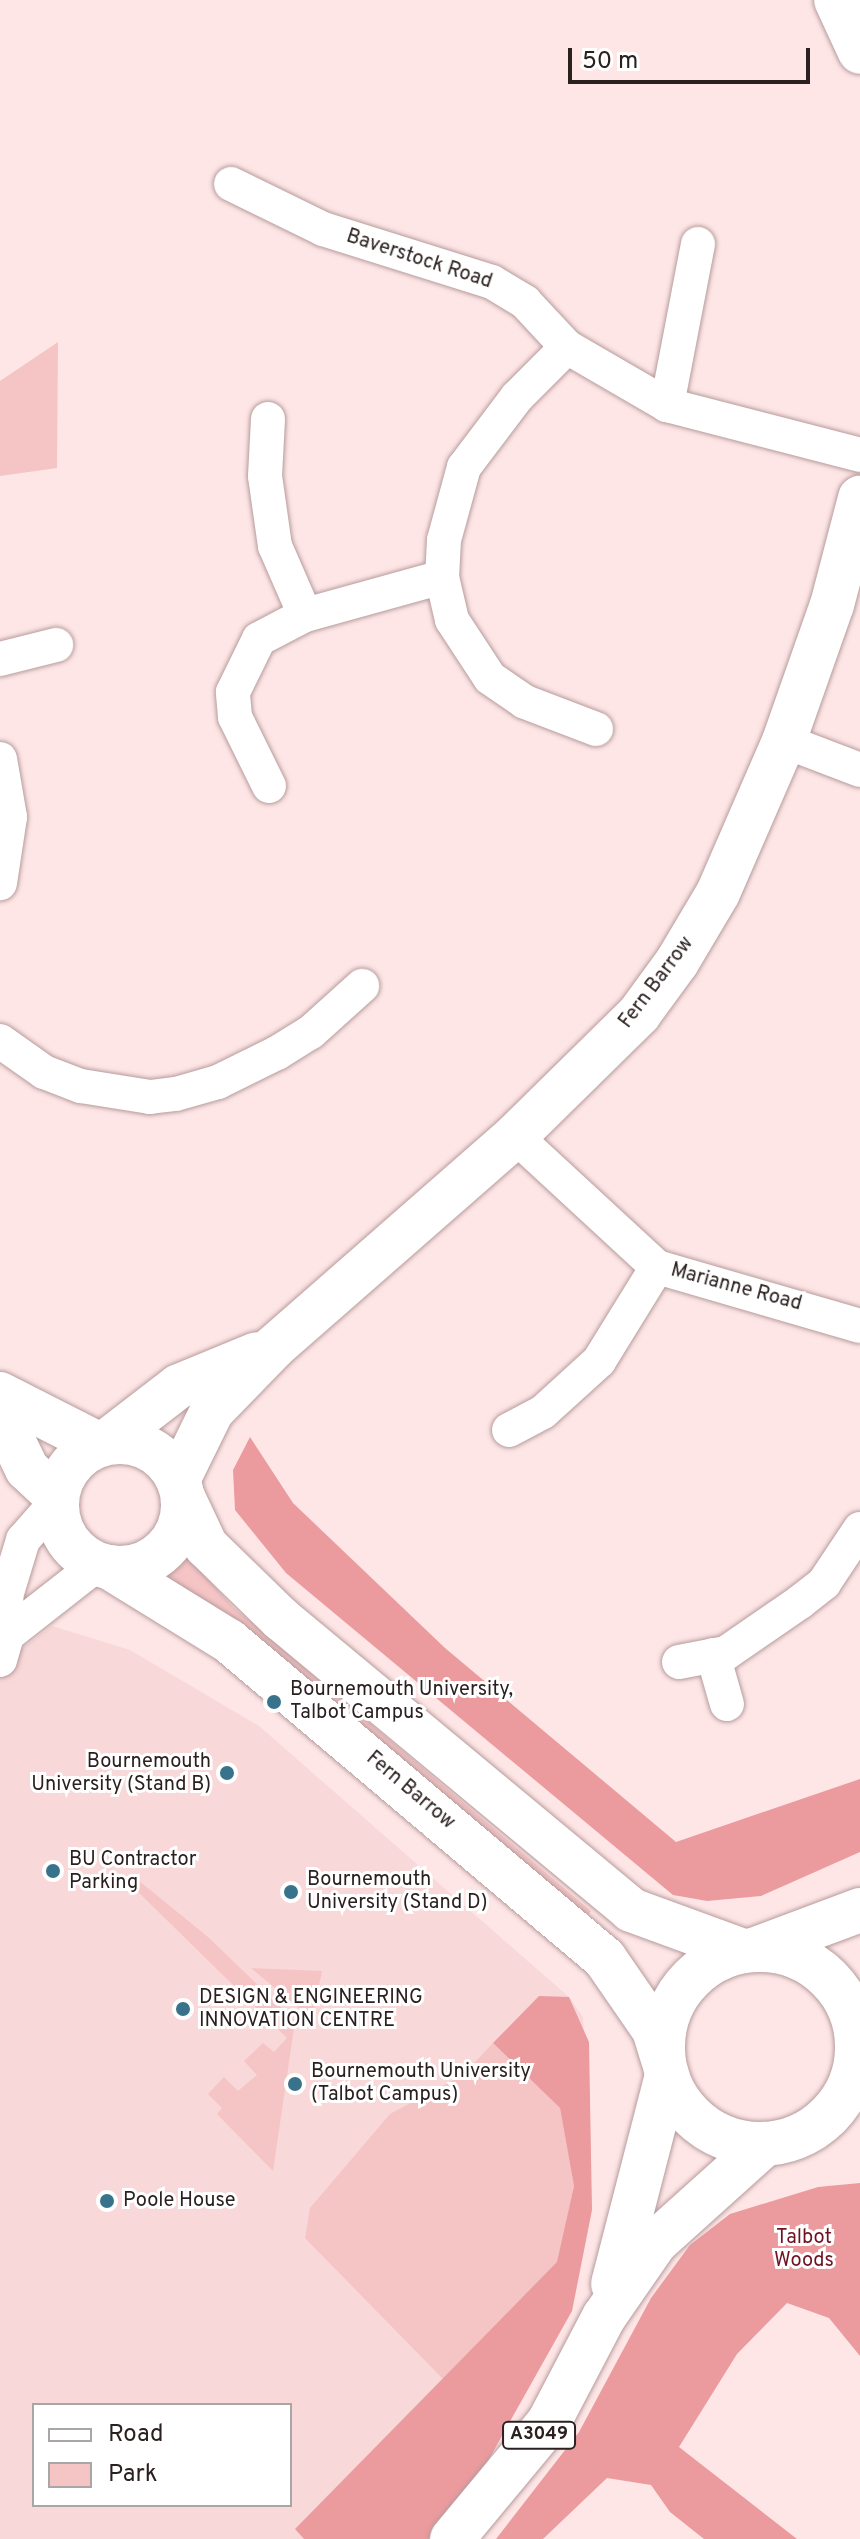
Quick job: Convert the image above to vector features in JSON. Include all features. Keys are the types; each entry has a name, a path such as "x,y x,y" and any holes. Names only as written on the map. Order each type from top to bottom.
{"street":[{"path":"836,0 860,52"},
{"name":"Baverstock Road","path":"231,184 323,229 492,282 525,302 567,347 667,405 860,455"},
{"path":"667,405 698,244"},
{"path":"567,347 517,397 464,467 444,540 442,577 452,620 490,678 525,702 596,729"},
{"path":"268,419 265,476 275,546 305,615"},
{"name":"Fern Barrow","path":"103,1566 135,1567 162,1552 177,1532 180,1488 212,1411 274,1347 515,1136 639,1014 677,962 718,893 784,741 832,605 860,498"},
{"path":"269,786 235,717 233,692 259,639 305,615 442,577"},
{"path":"0,659 56,645"},
{"path":"784,741 860,770"},
{"path":"0,759 10,817 0,883"},
{"path":"0,1041 59,1079 128,1095 163,1096 251,1067 311,1032 362,986"},
{"name":"Marianne Road","path":"515,1136 657,1267 860,1326"},
{"path":"509,1430 543,1412 599,1361 657,1267"},
{"name":"Fern Barrow","path":"274,1347 179,1386 72,1464 57,1499 67,1540 103,1566 229,1641 605,1959 654,2030 665,2068"},
{"path":"0,1394 103,1444 151,1449 180,1488 206,1546 281,1619 631,1910 748,1951 790,1955 821,1971 847,2004 858,2029 853,2072 838,2105 801,2135 765,2144 732,2140 701,2125 679,2102 665,2068 665,2027 681,1990 713,1962 748,1951 860,1910"},
{"path":"0,1413 27,1469 57,1499 23,1540 6,1596 4,1648"},
{"path":"679,1662 726,1653 824,1583 860,1529"},
{"path":"4,1648 103,1566"},
{"path":"713,1655 727,1704"},
{"name":"A3049","path":"604,2317 665,2068"},
{"name":"A3049","path":"452,2539 549,2422 604,2317 664,2234 765,2144"}],"shaded area":[{"name":"Bournemouth University (Talbot Campus)","path":"52,1626 130,1650 259,1726 569,1997 583,2017 592,2210 572,2311 429,2539 0,2539 0,1665"}],"green space":[{"path":"58,342 57,468 0,476 0,381"},
{"path":"250,1437 293,1503 445,1648 676,1842 860,1779 860,1852 761,1896 707,1901 673,1895 286,1573 235,1510 233,1470"},
{"path":"182,1550 233,1607 591,1911 584,1920 163,1572"},
{"path":"133,1876 208,1937 295,2021 273,2171 217,2114 222,2108 208,2094 224,2077 238,2091 257,2075 244,2061 263,2043 274,2052 287,2038 128,1882"},
{"path":"251,1968 322,1971 312,2019"},
{"path":"539,1996 569,1997 589,2042 592,2210 572,2311 466,2500 429,2539 304,2539 295,2529 557,2262 574,2186 560,2108 493,2043"},
{"path":"493,2043 560,2108 574,2186 558,2262 443,2379 305,2238 310,2208 390,2114 463,2075"},
{"name":"Talbot Woods","path":"860,2183 860,2356 829,2318 787,2303 737,2354 679,2447 797,2539 704,2539 670,2512 651,2485 607,2478 543,2539 496,2539 579,2432 651,2298 690,2245 730,2214 818,2187"}],"place":[{"name":"Bournemouth University, Talbot Campus","path":"274,1702"},
{"name":"Bournemouth University (Stand B)","path":"227,1773"},
{"name":"BU Contractor Parking","path":"53,1871"},
{"name":"Bournemouth University (Stand D)","path":"291,1892"},
{"name":"DESIGN & ENGINEERING INNOVATION CENTRE","path":"183,2009"},
{"name":"Bournemouth University (Talbot Campus)","path":"295,2084"},
{"name":"Poole House","path":"107,2201"}]}
